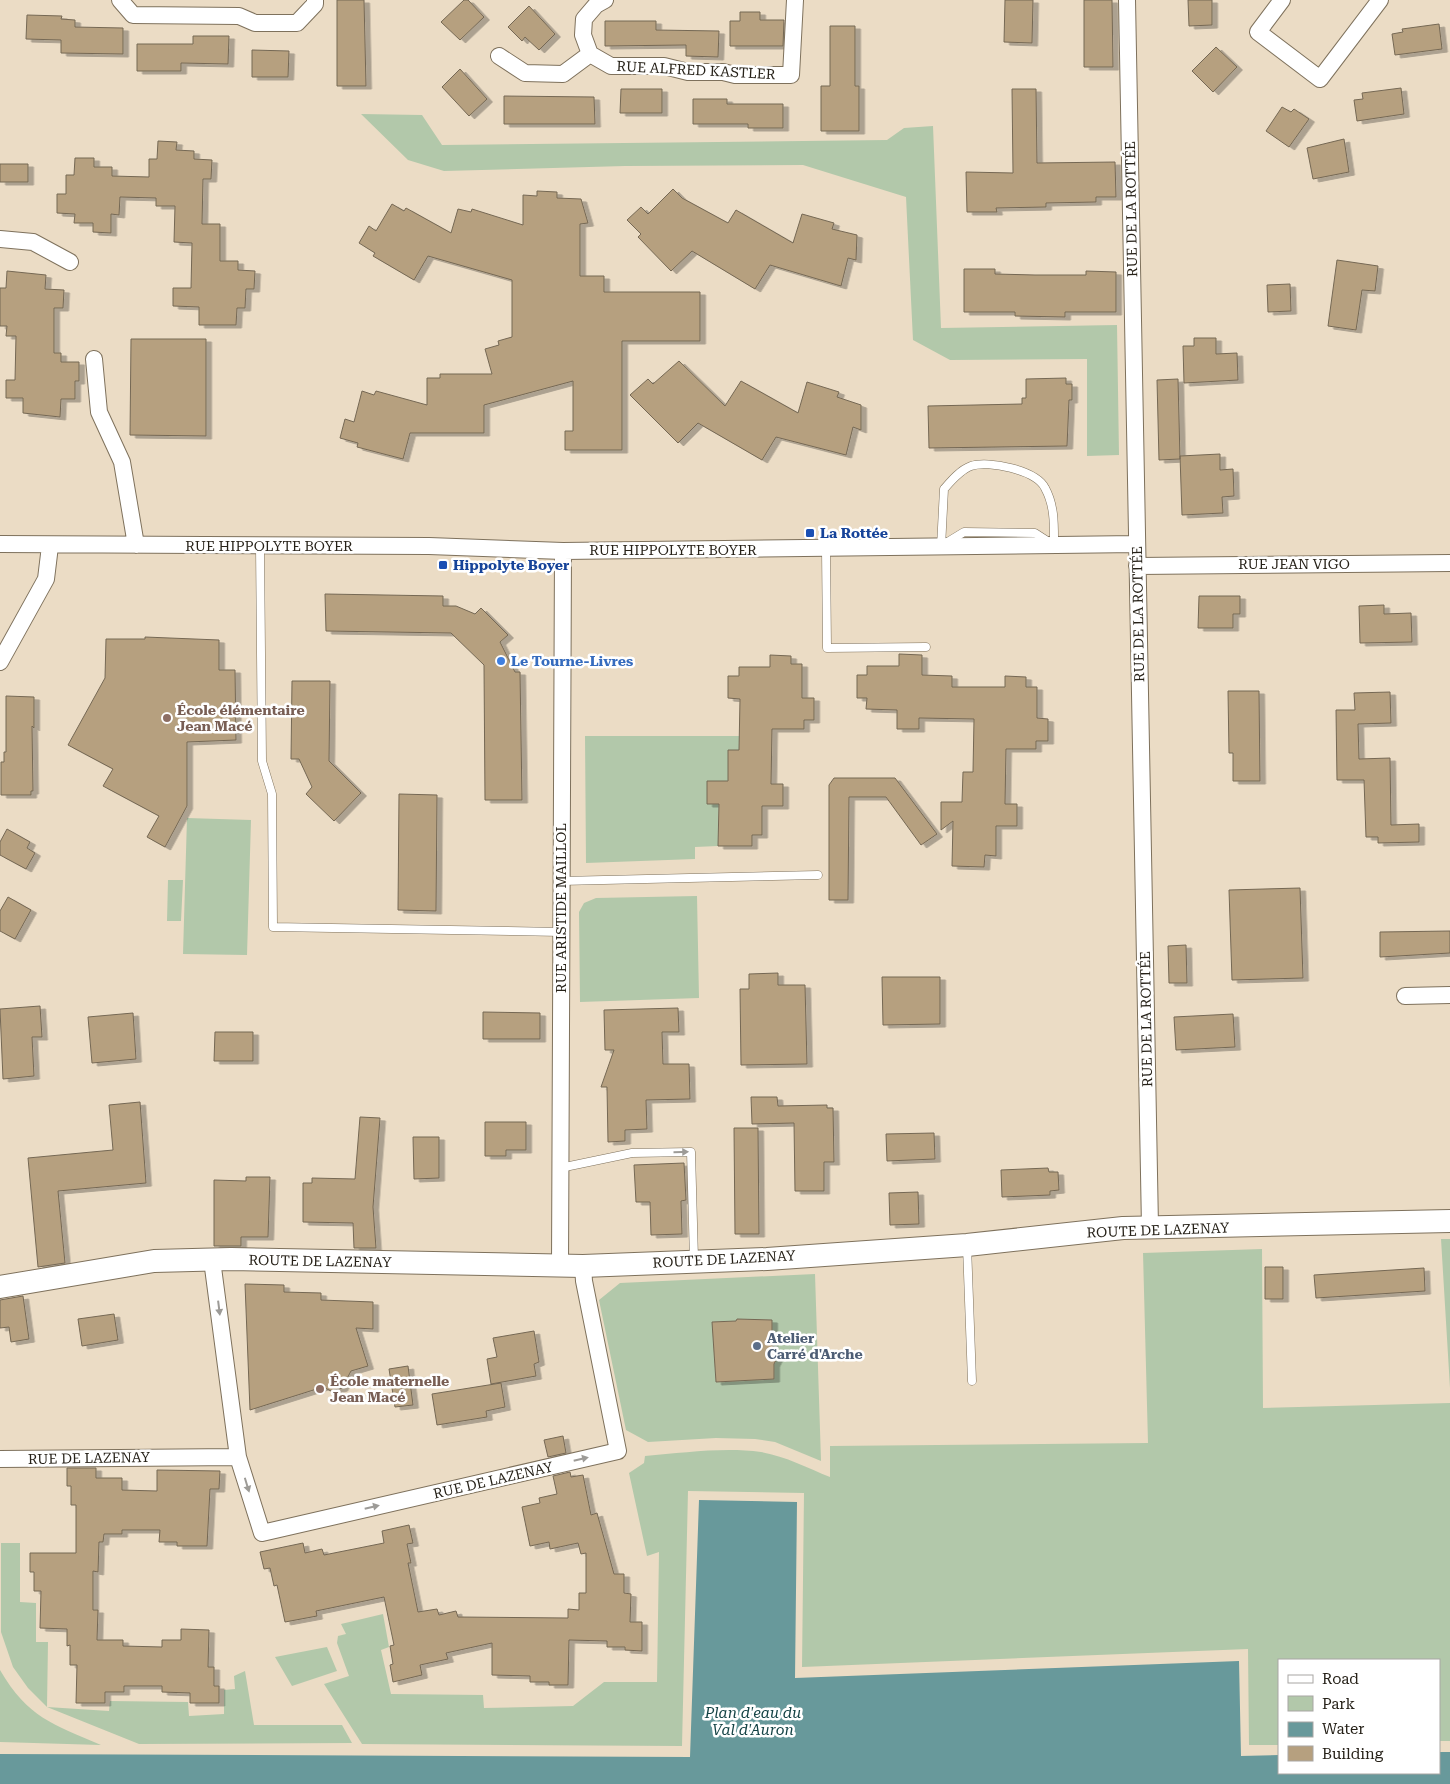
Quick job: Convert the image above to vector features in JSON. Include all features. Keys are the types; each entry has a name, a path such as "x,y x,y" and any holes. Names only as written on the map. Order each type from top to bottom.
{"street":[{"path":"120,0 133,15 239,16 255,23 297,23 315,4 315,0"},
{"path":"499,56 525,74 563,74 590,54 583,35 584,19 596,5 605,0"},
{"name":"RUE ALFRED KASTLER","path":"590,54 611,66 664,66 688,72 723,72 734,75 791,75 794,0"},
{"name":"RUE DE LA ROTTÉE","path":"1127,0 1150,1227"},
{"path":"1282,0 1258,32 1320,79 1380,0"},
{"path":"0,239 33,242 70,262"},
{"path":"94,359 99,412 122,462 136,545"},
{"name":"RUE HIPPOLYTE BOYER","path":"0,544 50,546 428,546 563,551 1137,544"},
{"path":"0,662 46,579 50,546"},
{"name":"RUE ARISTIDE MAILLOL","path":"560,1265 563,551"},
{"name":"RUE JEAN VIGO","path":"1138,566 1450,563"},
{"path":"1405,996 1450,995"},
{"name":"ROUTE DE LAZENAY","path":"0,1287 154,1261 212,1260 583,1266 967,1245 1150,1227 1450,1221"},
{"name":"RUE DE LAZENAY","path":"212,1260 238,1457 262,1532 618,1451 584,1281 583,1266"},
{"name":"RUE DE LAZENAY","path":"0,1459 238,1457"}],"lane":[{"path":"941,547 944,489 956,476 972,466 1008,466 1031,474 1045,487 1052,508 1054,546"},
{"path":"260,546 262,761 272,794 273,927 561,932"},
{"path":"826,549 827,648 926,647"},
{"path":"561,881 818,875"},
{"path":"560,1168 632,1153 691,1152 694,1261"},
{"path":"967,1245 972,1381"}],"green space":[{"path":"361,114 422,115 442,145 887,140 904,128 933,126 941,328 1117,325 1119,455 1087,456 1087,359 950,360 913,340 906,197 803,165 625,166 444,171 408,160"},
{"path":"585,736 749,736 739,750 719,804 718,846 695,847 695,859 586,863"},
{"path":"187,818 251,820 247,955 183,954"},
{"path":"168,880 183,880 181,921 167,921"},
{"path":"697,896 699,998 580,1002 579,912 584,903 596,898"},
{"path":"1441,1239 1450,1239 1450,1388"},
{"path":"1262,1249 1263,1408 1450,1403 1450,1741 1440,1741 1440,1659 1278,1659 1278,1745 1249,1745 1248,1649 802,1667 804,1493 688,1491 682,1746 362,1744 324,1684 349,1676 337,1643 338,1636 346,1634 341,1624 383,1614 389,1647 381,1650 391,1694 483,1695 484,1708 573,1706 604,1682 657,1682 659,1552 647,1556 629,1473 644,1463 645,1456 718,1450 761,1452 788,1459 830,1477 830,1446 1148,1443 1143,1253"},
{"path":"815,1274 821,1461 775,1442 755,1439 716,1438 648,1442 626,1430 599,1300 620,1283","holes":["737,1319 772,1320 772,1344 770,1345 778,1356 773,1360 774,1379 716,1382 713,1322 736,1321"]},
{"path":"1,1543 20,1543 20,1602 36,1603 36,1642 48,1642 47,1707 28,1688 13,1667 1,1632"},
{"path":"327,1647 337,1671 292,1686 275,1657"},
{"path":"0,1670 21,1699 43,1718 101,1745 0,1742"},
{"path":"245,1671 254,1725 342,1725 352,1743 139,1744 47,1707 109,1711 110,1701 188,1702 189,1716 224,1714 224,1690 235,1689 234,1676"}],"water":[{"name":"Plan d'eau du Val d'Auron","path":"699,1500 797,1502 795,1678 1239,1661 1241,1756 1278,1755 1278,1774 1440,1774 1440,1752 1450,1752 1450,1784 0,1784 0,1754 690,1757"}],"building":[{"path":"337,0 364,0 366,86 337,86"},
{"path":"464,0 468,0 484,17 460,40 441,22"},
{"path":"1005,0 1033,0 1032,43 1004,42"},
{"path":"1084,0 1112,0 1113,67 1084,67"},
{"path":"1188,0 1212,0 1212,25 1189,26"},
{"path":"529,6 555,34 539,50 525,37 522,41 508,27"},
{"path":"740,12 760,12 760,20 784,20 783,46 730,46 730,21 740,21"},
{"path":"27,15 62,16 61,19 75,20 75,27 123,28 123,54 61,53 61,40 26,39"},
{"path":"605,21 656,21 656,30 719,31 718,57 686,56 686,45 605,46"},
{"path":"1439,24 1442,49 1395,55 1392,34 1403,32 1402,29"},
{"path":"830,26 855,26 855,86 859,86 859,131 821,131 821,86 830,86"},
{"path":"193,36 229,36 228,64 181,63 181,71 137,71 137,44 193,44"},
{"path":"1216,47 1237,67 1213,92 1192,71"},
{"path":"252,50 289,51 288,77 252,77"},
{"path":"460,69 487,99 469,116 442,87"},
{"path":"1401,88 1404,114 1357,121 1354,100 1363,99 1362,93"},
{"path":"621,89 662,89 662,113 620,113"},
{"path":"1012,89 1036,89 1037,163 1115,162 1116,197 1096,197 1096,202 1046,203 1046,207 996,208 997,212 967,212 966,172 1013,173"},
{"path":"504,96 594,97 595,124 504,124"},
{"path":"693,99 727,99 727,104 783,104 783,128 748,128 748,124 693,124"},
{"path":"1282,107 1291,112 1294,109 1309,119 1289,147 1266,131"},
{"path":"1344,139 1349,172 1313,179 1307,148"},
{"path":"158,141 177,142 176,150 194,151 194,159 212,160 211,179 203,179 202,224 220,224 220,261 238,261 238,270 255,271 254,289 246,289 245,308 237,308 236,325 199,325 199,307 173,306 173,288 191,288 192,243 174,242 175,206 156,206 156,198 120,197 119,215 111,214 111,233 93,232 93,223 74,223 75,214 57,213 57,194 66,194 66,175 74,175 75,158 94,158 94,167 112,167 112,176 149,177 149,159 157,159"},
{"path":"0,164 28,164 28,182 0,182"},
{"path":"673,189 682,198 728,223 736,210 793,243 802,214 834,223 832,229 857,235 856,260 848,258 841,286 770,265 755,289 692,251 671,271 638,237 641,234 627,220 641,207 648,214"},
{"path":"537,191 557,192 557,198 581,199 588,223 580,224 580,276 604,276 604,292 700,292 700,341 622,341 622,450 565,450 565,431 573,431 573,381 484,405 484,433 410,433 403,459 357,447 358,443 340,438 345,419 354,422 362,391 374,395 376,391 427,405 427,378 440,378 440,374 492,374 485,349 499,345 498,341 512,337 512,280 428,256 414,280 373,256 375,253 359,243 369,226 376,231 392,204 404,211 406,208 451,233 458,209 471,212 472,209 523,225 523,195 537,196"},
{"path":"1337,260 1378,266 1375,291 1362,290 1356,330 1328,326"},
{"path":"964,269 995,269 995,274 1035,275 1086,275 1086,271 1116,272 1116,312 1065,312 1065,317 1015,316 1015,312 964,312"},
{"path":"7,271 46,275 45,289 64,290 63,308 54,308 54,353 61,353 61,362 79,362 79,381 75,381 75,399 61,399 60,417 23,413 23,398 6,398 6,380 15,380 16,336 6,336 7,326 0,326 0,288 6,288"},
{"path":"1290,284 1291,311 1268,312 1267,285"},
{"path":"1194,338 1216,338 1216,354 1237,353 1238,380 1184,383 1183,346 1194,346"},
{"path":"131,339 206,339 206,436 130,435"},
{"path":"679,361 725,406 741,381 798,413 807,382 839,392 837,397 861,405 861,430 853,427 846,455 776,437 762,460 698,423 678,443 630,395 648,379 653,384"},
{"path":"1066,378 1066,384 1072,384 1072,400 1069,400 1067,446 929,448 928,406 1022,404 1022,398 1026,398 1026,379"},
{"path":"1178,379 1180,459 1159,460 1157,380"},
{"path":"1220,454 1220,470 1233,469 1234,496 1222,497 1223,513 1182,515 1180,456"},
{"path":"325,594 443,596 443,606 456,606 475,614 481,608 508,635 500,642 515,672 520,672 522,800 485,800 484,665 451,633 326,631"},
{"path":"1199,596 1240,596 1240,614 1233,614 1233,628 1198,628"},
{"path":"1384,605 1384,614 1411,613 1412,642 1360,643 1359,606"},
{"path":"145,637 219,640 219,670 235,670 236,740 187,742 187,806 165,847 147,837 159,816 103,786 113,769 68,745 105,678 106,639 145,639"},
{"path":"899,654 922,655 922,675 952,676 952,687 1005,687 1005,676 1026,677 1026,687 1037,687 1037,718 1048,719 1048,741 1036,741 1036,749 1006,749 1005,804 1017,804 1017,826 996,826 996,856 985,855 984,867 952,866 953,821 941,830 941,802 962,802 963,772 973,772 974,719 919,718 919,729 897,729 897,710 866,709 867,698 857,698 857,675 867,675 867,666 899,666"},
{"path":"770,655 791,656 791,664 802,664 802,698 814,698 814,720 804,720 804,729 772,729 771,784 783,784 783,806 762,806 762,835 752,835 752,846 718,846 719,804 707,804 707,781 728,781 728,750 739,750 740,699 728,698 728,676 739,676 739,667 770,667"},
{"path":"292,681 330,681 329,761 361,793 334,821 306,794 312,787 299,759 291,759"},
{"path":"1228,691 1259,691 1260,781 1233,781 1233,753 1229,753"},
{"path":"1390,692 1391,723 1358,724 1359,759 1390,758 1391,825 1419,824 1419,842 1378,843 1378,837 1366,837 1364,780 1337,780 1336,710 1355,710 1354,693"},
{"path":"6,696 34,697 34,728 32,726 33,791 31,791 31,795 1,795 1,762 4,762 4,752 6,752"},
{"path":"834,778 895,778 937,834 921,845 886,797 849,797 848,900 829,900 829,785"},
{"path":"399,794 437,795 436,911 398,910"},
{"path":"7,829 30,842 27,848 35,853 26,869 0,855 0,842"},
{"path":"1300,888 1303,978 1232,980 1229,890"},
{"path":"8,897 31,910 15,939 0,931 0,911"},
{"path":"1450,931 1450,953 1380,957 1380,932"},
{"path":"1186,945 1187,983 1169,983 1168,946"},
{"path":"778,973 778,985 805,985 807,1064 741,1065 740,989 749,989 749,974"},
{"path":"882,977 940,977 940,1024 883,1025"},
{"path":"40,1006 42,1037 32,1037 34,1076 3,1079 0,1009"},
{"path":"678,1008 679,1032 662,1032 663,1064 689,1064 690,1099 646,1100 647,1129 625,1130 625,1141 608,1142 607,1087 601,1087 614,1050 605,1050 604,1010"},
{"path":"483,1012 540,1013 540,1039 483,1039"},
{"path":"133,1013 136,1059 92,1063 88,1017"},
{"path":"1233,1014 1235,1047 1176,1050 1174,1017"},
{"path":"215,1032 253,1032 253,1061 214,1061"},
{"path":"751,1097 777,1097 778,1106 827,1105 827,1108 833,1108 834,1162 824,1162 824,1191 795,1191 794,1123 752,1124"},
{"path":"140,1102 146,1183 58,1191 65,1263 38,1267 28,1158 113,1150 109,1105"},
{"path":"360,1117 380,1118 373,1207 376,1248 354,1248 353,1223 303,1222 303,1183 312,1183 312,1178 355,1179"},
{"path":"485,1122 526,1122 526,1150 506,1150 506,1156 485,1156"},
{"path":"734,1128 758,1128 759,1234 735,1234"},
{"path":"934,1133 935,1159 887,1161 886,1134"},
{"path":"413,1137 439,1137 439,1178 414,1179"},
{"path":"684,1163 686,1200 681,1201 682,1234 651,1235 650,1202 636,1202 634,1165"},
{"path":"1048,1168 1049,1172 1058,1172 1059,1190 1050,1191 1050,1195 1002,1197 1001,1170"},
{"path":"246,1177 270,1177 268,1237 241,1237 241,1246 214,1246 214,1180 246,1181"},
{"path":"918,1192 919,1224 890,1225 889,1193"},
{"path":"1265,1267 1283,1267 1283,1299 1265,1299"},
{"path":"1424,1268 1425,1291 1316,1298 1314,1275"},
{"path":"245,1284 284,1285 284,1292 321,1293 321,1300 373,1302 373,1329 356,1328 368,1366 351,1371 342,1388 331,1391 323,1387 250,1410"},
{"path":"23,1296 29,1339 11,1342 9,1327 0,1328 0,1300"},
{"path":"114,1314 118,1340 82,1346 78,1319"},
{"path":"737,1319 772,1320 772,1345 778,1356 774,1364 774,1379 716,1382 712,1322 736,1321"},
{"path":"534,1331 539,1362 534,1364 536,1376 491,1384 487,1359 497,1357 493,1338"},
{"path":"408,1366 413,1405 395,1407 389,1369"},
{"path":"501,1383 505,1407 486,1411 487,1417 437,1425 432,1394"},
{"path":"563,1436 566,1453 548,1457 544,1440"},
{"path":"67,1468 96,1468 96,1478 122,1478 122,1490 157,1491 157,1470 220,1471 219,1489 210,1489 207,1546 177,1546 177,1542 159,1542 160,1530 122,1530 122,1534 104,1534 103,1542 99,1542 98,1572 93,1571 93,1610 98,1610 97,1640 123,1640 123,1646 162,1647 162,1640 181,1640 181,1629 209,1630 208,1667 214,1667 214,1686 219,1686 219,1703 190,1703 190,1693 162,1692 162,1686 124,1686 124,1692 105,1692 105,1703 76,1703 77,1665 70,1665 70,1645 67,1646 67,1629 40,1628 41,1591 34,1591 34,1572 30,1572 30,1553 76,1553 76,1505 71,1505 71,1486 67,1486"},
{"path":"570,1472 571,1477 583,1475 591,1515 597,1513 614,1574 624,1574 624,1593 631,1594 630,1622 642,1622 642,1651 625,1650 625,1647 607,1647 607,1641 569,1640 568,1685 549,1685 549,1682 530,1682 530,1676 492,1675 492,1643 446,1653 448,1659 420,1665 422,1675 393,1682 390,1665 393,1664 390,1646 394,1645 384,1597 316,1611 317,1616 285,1622 277,1585 274,1586 270,1568 264,1569 260,1552 303,1543 305,1553 322,1549 324,1555 384,1543 382,1531 409,1525 413,1543 407,1544 411,1563 408,1563 418,1612 437,1609 439,1615 456,1611 458,1617 568,1618 568,1609 579,1610 579,1593 586,1593 586,1553 581,1554 578,1543 550,1549 549,1542 530,1546 522,1507 540,1503 539,1498 557,1494 553,1476"}],"place":[{"name":"La Rottée","path":"810,533"},
{"name":"Hippolyte Boyer","path":"443,565"},
{"name":"Le Tourne-Livres","path":"501,661"},
{"name":"École élémentaire Jean Macé","path":"167,718"},
{"name":"Atelier Carré d'Arche","path":"757,1346"},
{"name":"École maternelle Jean Macé","path":"320,1389"}]}
